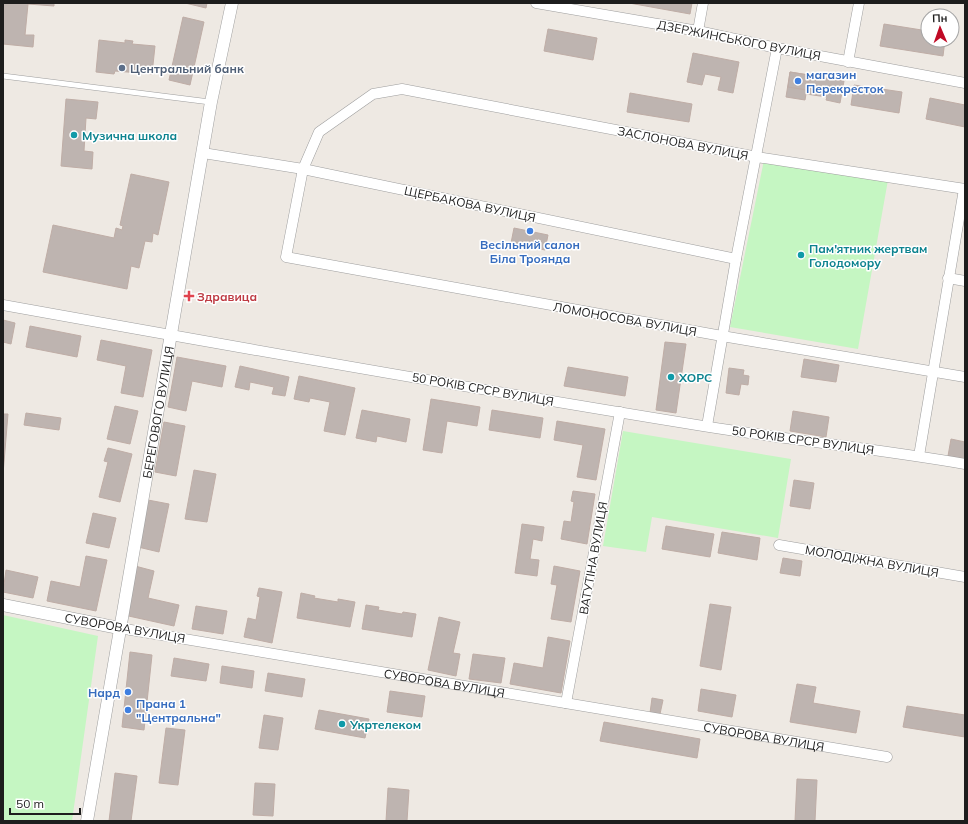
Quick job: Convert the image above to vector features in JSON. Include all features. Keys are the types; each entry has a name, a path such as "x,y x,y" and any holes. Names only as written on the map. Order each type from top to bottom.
{"street":[{"name":"БЕРЕГОВОГО ВУЛИЦЯ","path":"87,821 211,102 232,3"},
{"name":"ДЗЕРЖИНСЬКОГО ВУЛИЦЯ","path":"536,3 572,6 848,62 965,83"},
{"path":"698,31 703,3"},
{"path":"848,62 859,3"},
{"path":"706,426 736,259 777,48"},
{"name":"ЗАСЛОНОВА ВУЛИЦЯ","path":"303,169 319,132 373,94 402,89 757,157 965,189"},
{"name":"ЩЕРБАКОВА ВУЛИЦЯ","path":"202,153 303,169 736,259"},
{"name":"ЛОМОНОСОВА ВУЛИЦЯ","path":"303,169 286,257 722,336 965,377"},
{"path":"919,456 948,278 965,189"},
{"path":"948,278 965,281"},
{"name":"50 РОКІВ СРСР ВУЛИЦЯ","path":"3,305 620,412 965,464"},
{"name":"ВАТУТІНА ВУЛИЦЯ","path":"566,703 620,412"},
{"name":"МОЛОДІЖНА ВУЛИЦЯ","path":"779,545 965,577"},
{"name":"СУВОРОВА ВУЛИЦЯ","path":"3,605 120,628 887,757"}],"lane":[{"path":"3,76 211,102"}],"green space":[{"path":"764,160 888,180 858,349 730,327"},
{"path":"623,431 791,459 778,538 652,517 646,552 603,546"},
{"path":"3,615 98,636 72,821 3,821"}],"building":[{"path":"3,3 54,3 54,6 28,4 25,35 34,35 33,47 3,44"},
{"path":"185,3 207,3 206,8"},
{"path":"629,3 692,3 690,14"},
{"path":"183,17 204,22 190,85 169,80"},
{"path":"884,24 920,30 920,48 944,48 943,56 880,46"},
{"path":"548,29 597,38 593,60 544,51"},
{"path":"99,40 125,43 125,40 133,41 132,44 155,46 152,74 115,71 114,74 96,72"},
{"path":"693,53 739,62 733,93 718,90 721,77 705,74 702,85 687,82"},
{"path":"790,72 844,81 840,103 826,100 827,97 806,94 805,100 786,97"},
{"name":"магазин Перекресток","path":"790,72 809,75 807,90 788,87"},
{"path":"854,85 902,92 899,113 851,105"},
{"path":"630,93 692,104 689,122 627,112"},
{"path":"930,98 965,105 965,127 926,119"},
{"name":"Музична школа","path":"66,99 98,102 96,119 86,118 84,151 93,152 92,169 61,166"},
{"path":"131,174 169,182 158,235 153,233 152,242 145,241 139,268 131,266 127,289 43,272 53,225 114,238 116,228 122,230 123,226 120,225"},
{"path":"514,228 548,235 545,250 511,243"},
{"path":"3,320 15,323 11,344 3,342"},
{"path":"30,326 81,336 77,357 26,347"},
{"path":"101,340 152,350 143,397 121,393 126,366 97,360"},
{"name":"ХОРС","path":"665,342 686,344 676,413 656,410"},
{"path":"177,357 226,366 222,387 192,381 186,411 168,407"},
{"path":"804,359 839,365 836,382 801,377"},
{"path":"240,366 289,377 285,396 272,394 274,387 250,382 249,390 235,387"},
{"path":"568,367 628,377 625,396 564,386"},
{"path":"729,368 744,370 743,375 749,376 748,385 741,384 739,395 726,393"},
{"path":"299,376 355,388 345,435 324,431 330,402 310,398 309,402 294,399"},
{"path":"431,399 480,407 477,426 447,421 442,453 423,450"},
{"path":"115,406 138,411 130,444 107,439"},
{"path":"362,410 410,419 406,442 377,436 376,442 356,438"},
{"path":"492,410 543,418 540,438 489,430"},
{"path":"793,411 829,417 826,437 790,431"},
{"path":"26,413 61,418 59,430 24,425"},
{"path":"3,414 8,414 3,474"},
{"path":"557,421 605,429 596,480 577,477 583,445 554,440"},
{"path":"164,422 185,426 176,476 155,472"},
{"path":"951,439 965,442 965,459 948,456"},
{"path":"108,448 132,454 120,502 99,497 108,462 104,461"},
{"path":"194,470 216,474 207,522 185,519"},
{"path":"794,480 814,483 810,509 790,506"},
{"path":"573,491 595,494 587,544 561,539 564,521 571,522 574,502 571,501"},
{"path":"148,500 169,504 159,552 138,547"},
{"path":"93,513 116,518 109,548 86,543"},
{"path":"522,524 544,527 542,541 533,539 530,559 539,560 537,576 515,573"},
{"path":"666,526 714,534 710,557 662,549"},
{"path":"722,532 760,538 757,560 718,553"},
{"path":"86,556 107,560 96,611 47,601 51,581 80,587"},
{"path":"783,558 802,561 800,576 780,573"},
{"path":"135,566 154,571 148,598 179,605 174,626 124,615"},
{"path":"554,566 580,571 571,622 551,619 557,585 551,584"},
{"path":"6,570 38,577 33,598 3,592"},
{"path":"259,588 282,592 272,643 244,637 248,618 256,620 260,597 257,596"},
{"path":"301,593 315,596 314,598 338,602 338,599 355,602 350,627 297,618"},
{"path":"710,604 731,607 721,670 700,666"},
{"path":"366,605 379,607 378,610 402,614 403,612 416,614 412,637 362,629"},
{"path":"196,606 227,611 223,634 192,629"},
{"path":"439,617 460,622 453,653 460,654 456,676 428,670"},
{"path":"548,637 570,641 561,693 510,684 514,663 543,668"},
{"path":"130,652 152,655 144,730 122,727"},
{"path":"473,654 505,658 501,683 469,679"},
{"path":"174,658 209,664 206,681 171,676"},
{"path":"222,666 254,671 252,688 220,683"},
{"path":"268,673 305,679 302,697 265,691"},
{"path":"797,684 816,687 813,703 860,711 856,733 790,722"},
{"path":"701,689 736,695 732,717 698,711"},
{"path":"390,691 425,696 422,717 387,712"},
{"path":"652,698 663,700 660,714 650,713"},
{"path":"907,706 965,715 965,737 903,727"},
{"name":"Укртелеком","path":"319,710 369,719 365,738 315,729"},
{"path":"264,715 283,718 278,750 259,748"},
{"path":"604,722 700,739 697,758 600,741"},
{"path":"166,728 185,730 178,785 159,783"},
{"path":"115,773 137,776 131,821 109,821"},
{"path":"797,779 817,780 815,821 795,821"},
{"path":"255,783 275,784 273,816 253,815"},
{"path":"388,788 409,790 407,821 386,821"}],"place":[{"name":"Центральний банк","path":"122,68"},
{"name":"магазин Перекресток","path":"798,81"},
{"name":"Музична школа","path":"74,135"},
{"name":"Весільний салон Біла Троянда","path":"530,231"},
{"name":"Пам'ятник жертвам Голодомору","path":"801,255"},
{"name":"Здравица","path":"189,296"},
{"name":"ХОРС","path":"671,377"},
{"name":"Нард","path":"128,692"},
{"name":"Прана 1 \"Центральна\"","path":"128,710"},
{"name":"Укртелеком","path":"342,724"}]}
